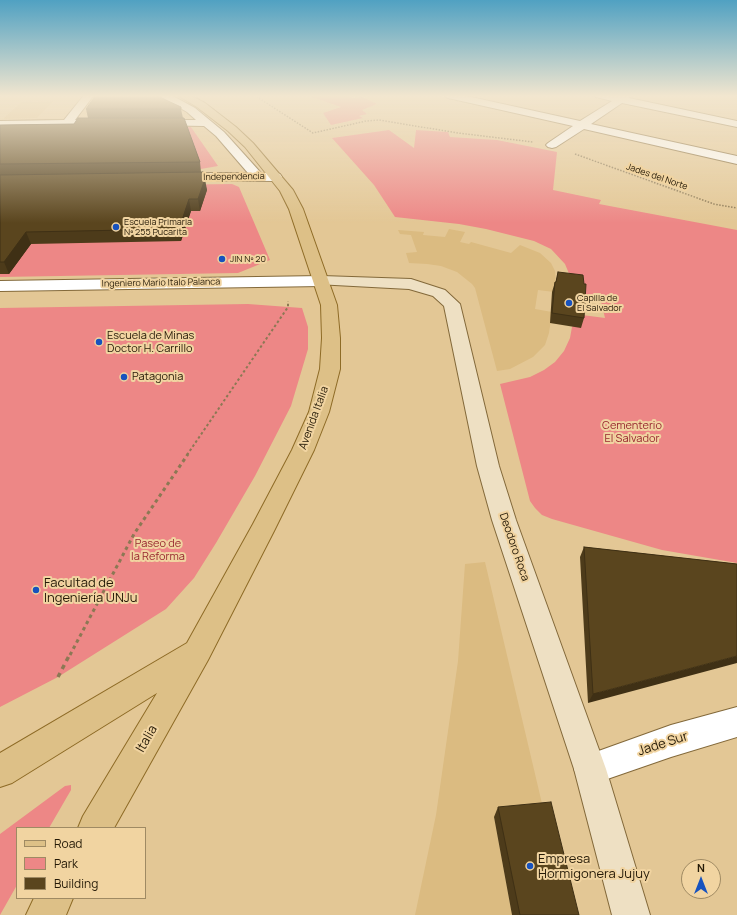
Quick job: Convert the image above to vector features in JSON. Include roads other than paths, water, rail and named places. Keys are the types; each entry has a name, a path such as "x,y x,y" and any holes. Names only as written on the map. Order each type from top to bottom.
{"main road":[{"name":"Avenida Italia","path":"198,651 303,450 319,412 329,377 332,358 329,305 296,209 286,190 267,176 238,138"},
{"path":"0,771 198,651"},
{"name":"Italia","path":"96,827 198,651"},
{"path":"45,915 54,899"}],"street":[{"name":"Avenida Italia","path":"224,138 267,176"},
{"path":"552,145 564,138"},
{"path":"635,138 737,160"},
{"name":"Independencia","path":"164,178 267,176"},
{"name":"Ingeniero Mario Italo Palanca","path":"0,286 322,281"},
{"name":"Deodoro Roca","path":"322,281 411,284 439,293 452,304 471,395 490,474 504,520 590,769 631,915"},
{"name":"Jade Sur","path":"590,769 671,741 737,722"}],"place":[{"name":"Escuela Primaria Nº 255 Pucarita","path":"116,227"},
{"name":"JIN Nº 20","path":"222,259"},
{"name":"Capilla de El Salvador","path":"569,303"},
{"name":"Escuela de Minas Doctor H. Carrillo","path":"99,342"},
{"name":"Patagonia","path":"124,377"},
{"name":"Facultad de Ingeniería UNJu","path":"36,590"},
{"name":"Empresa Hormigonera Jujuy","path":"530,866"}],"park label":[{"name":"Cementerio El Salvador","path":"632,432"},
{"name":"Paseo de la Reforma","path":"158,550"}]}
